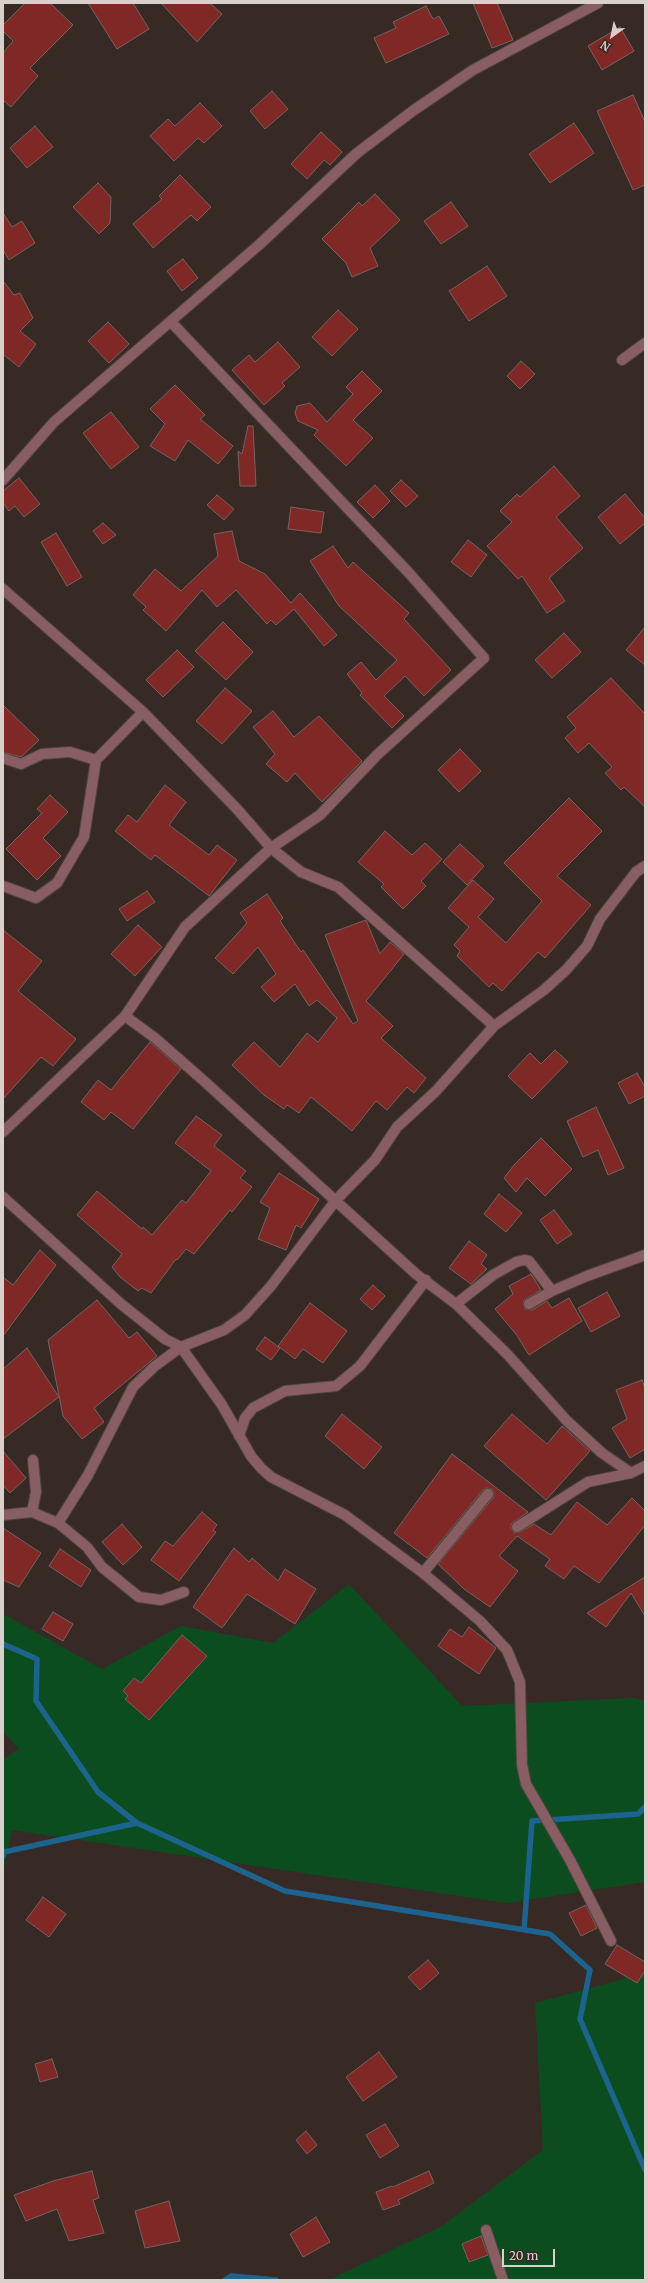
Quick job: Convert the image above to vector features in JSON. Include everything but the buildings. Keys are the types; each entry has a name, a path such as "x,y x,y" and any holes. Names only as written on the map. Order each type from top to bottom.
{"street":[{"path":"3,480 54,422 260,244 357,153 414,110 473,70 598,3"},
{"path":"3,1132 125,1016 184,927 271,848 320,815 377,755 484,658 409,572 171,322"},
{"path":"622,360 645,343"},
{"path":"3,589 143,712 237,809 271,848 301,872 338,887 494,1026"},
{"path":"3,886 36,898 57,883 84,837 96,760 143,712"},
{"path":"3,758 21,764 42,754 70,752 96,760"},
{"path":"58,1523 88,1475 133,1387 155,1366 181,1346 224,1330 245,1315 271,1286 336,1200 375,1160 397,1128 436,1091 494,1026 544,990 566,970 587,946 605,913 636,872 645,866"},
{"path":"125,1016 155,1038 336,1200 416,1274 456,1304 508,1355 567,1421 602,1454 631,1473"},
{"path":"3,1197 121,1304 164,1339 181,1346 222,1406 250,1456 271,1477 345,1515 423,1572 480,1621 507,1650 516,1668 520,1682 522,1765 526,1784 570,1860 612,1941"},
{"path":"529,1304 552,1291 645,1255"},
{"path":"456,1304 493,1275 516,1262 524,1260 529,1261 552,1291"},
{"path":"239,1436 245,1418 253,1408 284,1391 336,1386 360,1366 426,1280"},
{"path":"32,1512 36,1492 33,1460"},
{"path":"517,1527 588,1482 631,1473 645,1466"},
{"path":"423,1572 488,1494"},
{"path":"3,1515 32,1512 58,1523 87,1547 102,1567 139,1597 161,1600 184,1592"},
{"path":"486,2230 503,2280"}],"green space":[{"path":"349,1584 462,1706 633,1698 645,1701 645,1882 507,1903 12,1830 3,1873 3,1759 19,1749 3,1732 3,1614 102,1669 181,1626 273,1643"},
{"path":"645,1973 645,2280 329,2280 442,2226 543,2150 535,2003"}],"waterway":[{"path":"3,1644 37,1659 36,1701 98,1792 137,1823"},
{"path":"524,1930 532,1821 638,1814 645,1807"},
{"path":"3,1856 4,1852 137,1823 285,1891 550,1934 590,1970 580,2019 645,2170"},
{"path":"225,2280 231,2276 276,2280"}]}
